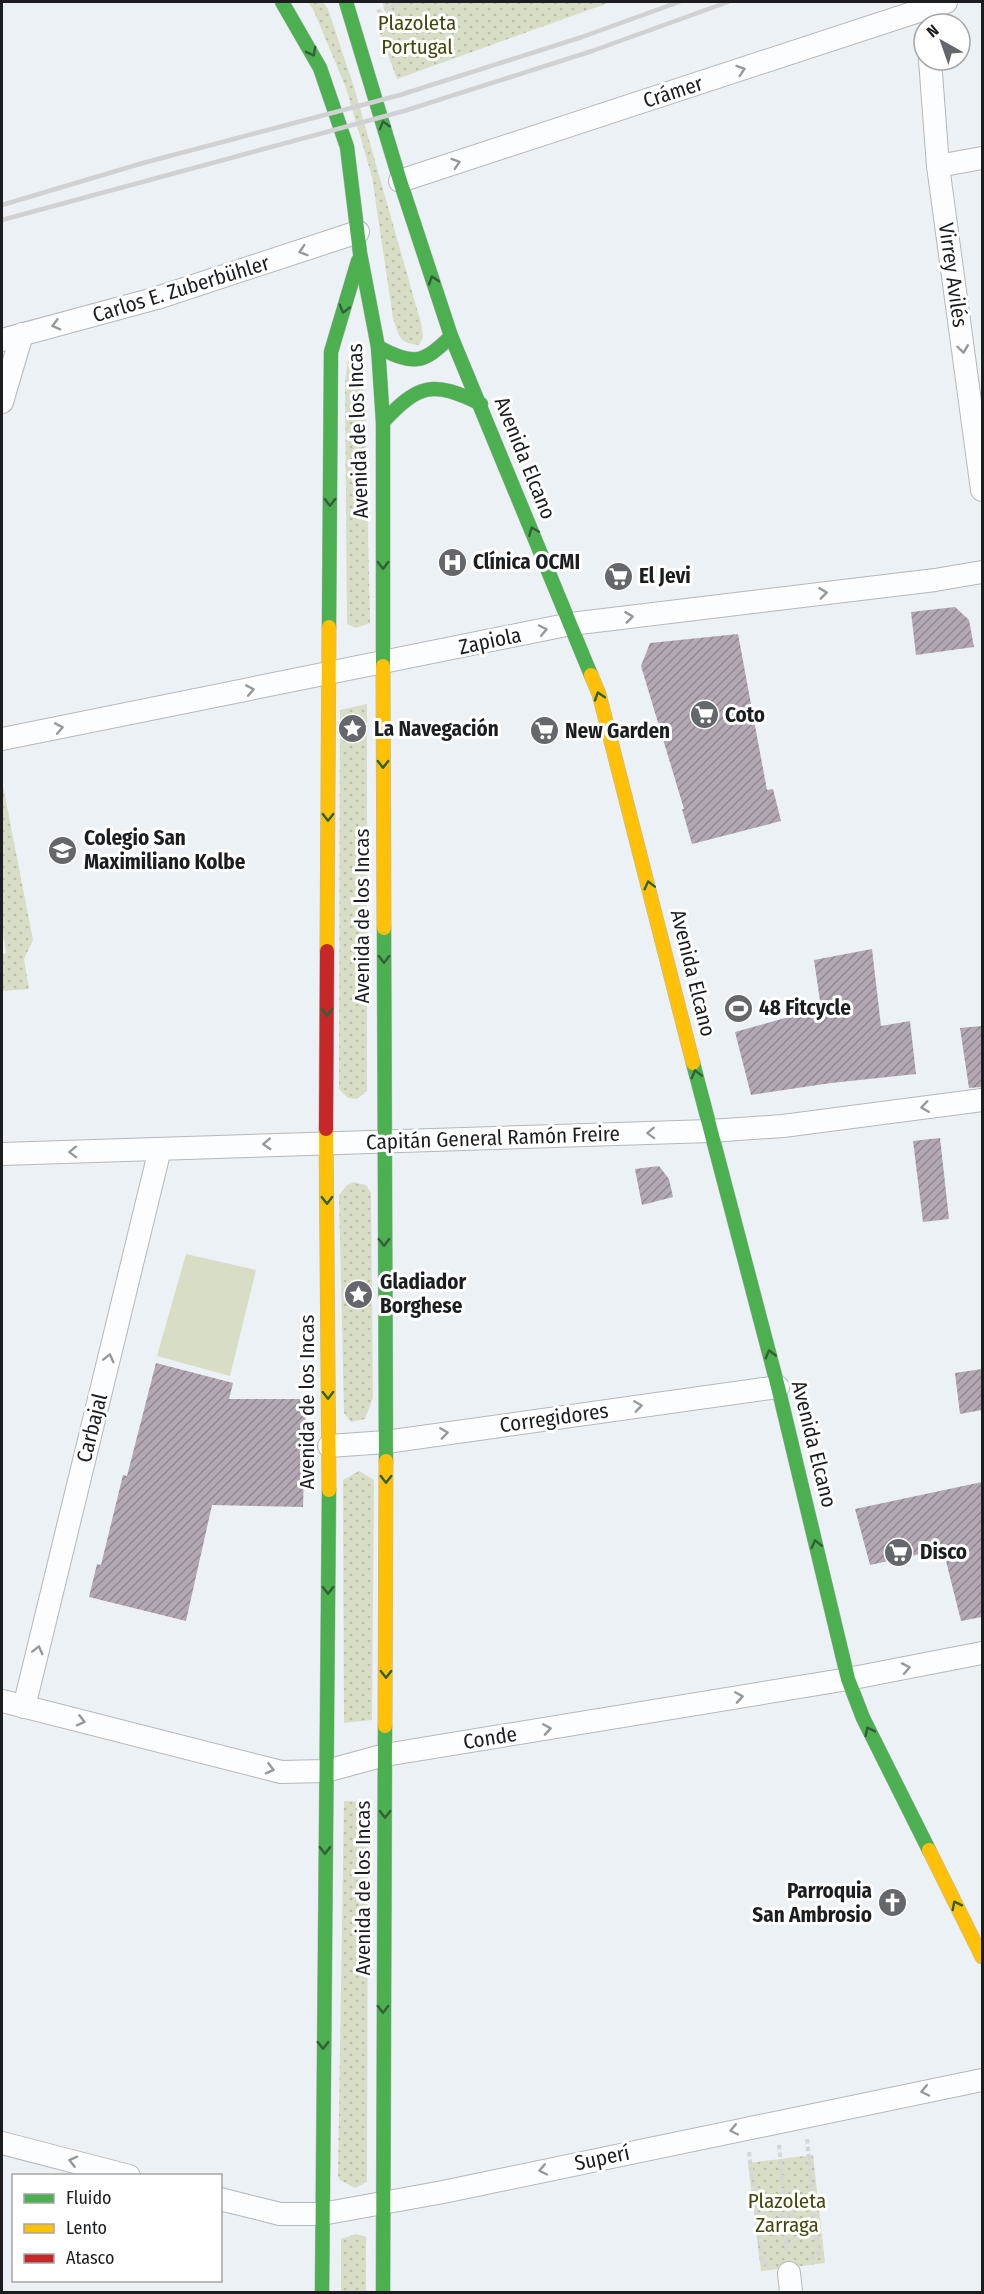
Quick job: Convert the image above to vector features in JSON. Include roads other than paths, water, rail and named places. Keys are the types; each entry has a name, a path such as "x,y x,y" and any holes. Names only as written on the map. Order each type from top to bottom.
{"main road":[{"path":"282,2 320,68 347,147 359,243"},
{"name":"Avenida Elcano","path":"346,2 400,181 451,336 599,694 710,1131 778,1387 848,1679 879,1751 982,1957"},
{"name":"Avenida de los Incas","path":"359,243 378,347 383,422 384,1142 387,1442 383,2292"},
{"name":"Avenida de los Incas","path":"322,2292 329,1446 326,1142 331,352 359,243"},
{"path":"378,347 401,360 418,362 434,355 451,336"},
{"path":"383,422 415,393 436,390 460,394 480,404"}],"street":[{"name":"Crámer","path":"400,181 931,9"},
{"name":"Virrey Avilés","path":"931,72 938,166 982,490"},
{"path":"938,166 982,159"},
{"name":"Carlos E. Zuberbühler","path":"12,337 359,243"},
{"path":"2,402 12,337"},
{"name":"Zapiola","path":"2,739 571,624 935,580 982,572"},
{"name":"Capitán General Ramón Freire","path":"2,1154 710,1131 783,1126 982,1100"},
{"name":"Carbajal","path":"24,1707 160,1149"},
{"name":"Corregidores","path":"329,1446 387,1442 778,1387"},
{"name":"Conde","path":"2,1701 281,1772 326,1771 385,1755 848,1679 982,1653"},
{"name":"Superí","path":"222,2200 280,2214 322,2214 982,2080"},
{"path":"2,2143 125,2174"}],"railway":[{"path":"2,205 143,163 400,95 582,37 679,2"},
{"path":"2,220 404,111 592,51 728,2"}],"place":[{"name":"Clínica OCMI","path":"452,562"},
{"name":"El Jevi","path":"618,576"},
{"name":"Coto","path":"704,715"},
{"name":"La Navegación","path":"353,729"},
{"name":"New Garden","path":"544,731"},
{"name":"Colegio San Maximiliano Kolbe","path":"63,850"},
{"name":"48 Fitcycle","path":"738,1008"},
{"name":"Gladiador Borghese","path":"359,1294"},
{"name":"Disco","path":"899,1552"},
{"name":"Parroquia San Ambrosio","path":"893,1903"}],"park label":[{"name":"Plazoleta Portugal","path":"417,35"},
{"name":"Plazoleta Zarraga","path":"787,2213"}]}
